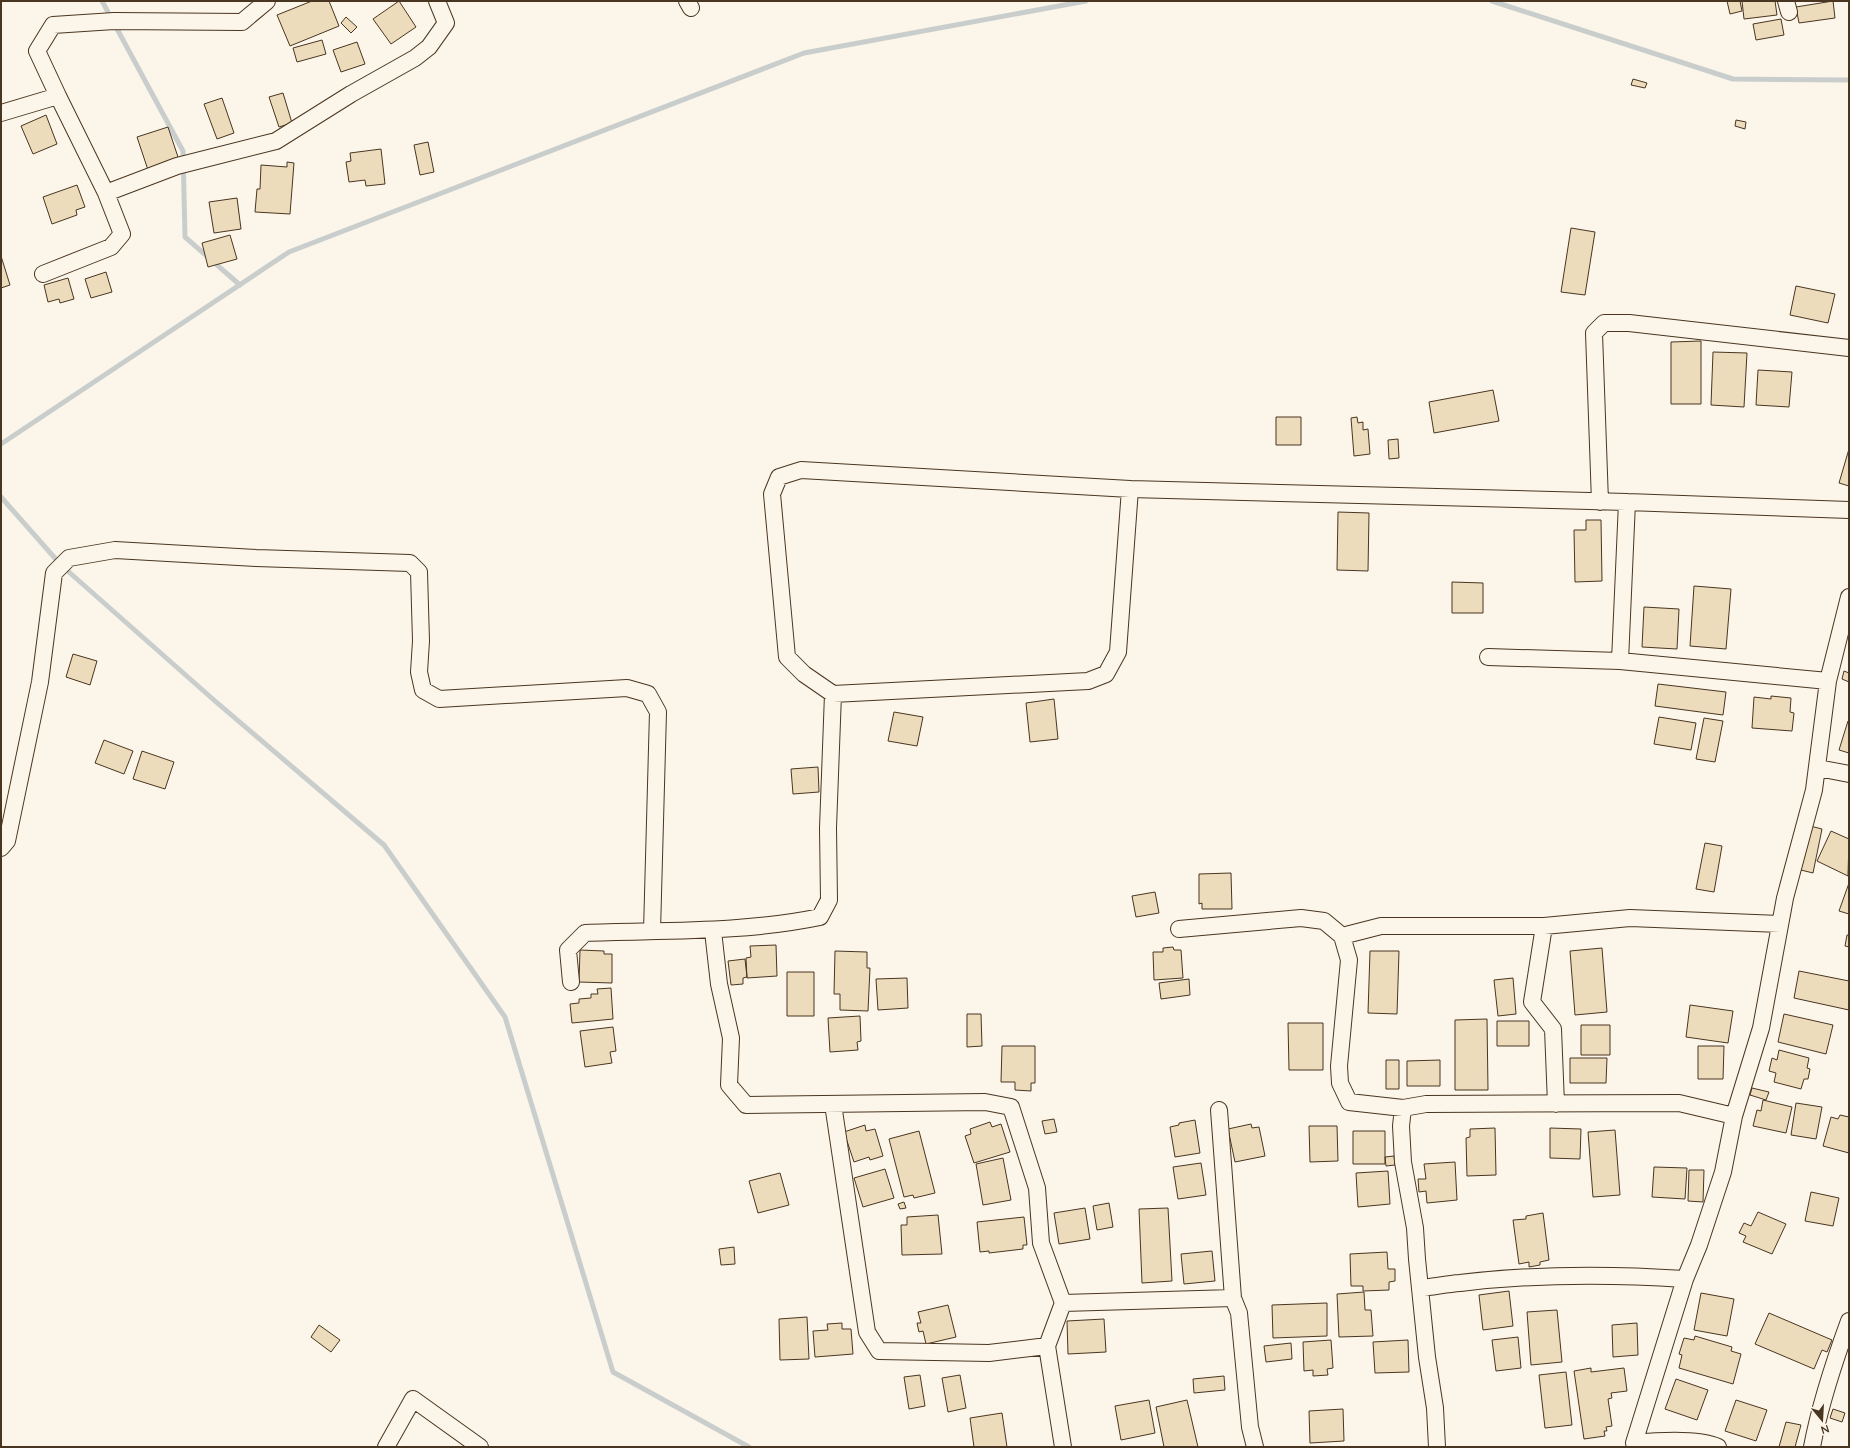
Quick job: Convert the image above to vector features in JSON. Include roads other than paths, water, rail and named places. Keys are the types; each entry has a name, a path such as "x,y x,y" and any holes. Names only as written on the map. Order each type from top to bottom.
{"street":[{"path":"43,274 111,247 122,234 106,193 58,96 38,50 52,25 114,21 242,22 267,1"},
{"path":"106,193 177,166 276,140 351,94 415,58 429,47 446,24 437,1"},
{"path":"1,113 58,96"},
{"path":"1600,502 1594,332 1604,323 1629,323 1849,348"},
{"path":"1130,488 1118,652 1106,674 1088,681 833,694 804,674 787,657 772,494 779,477 801,470 1130,488 1627,502 1849,510"},
{"path":"1620,661 1627,502"},
{"path":"1,848 7,841 40,682 54,573 69,558 115,550 256,558 410,563 419,572 421,641 419,672 423,690 439,699 627,688 648,694 658,712 652,930"},
{"path":"1718,1447 1692,1442 1651,1441 1628,1445 1685,1279 1699,1245 1723,1172 1734,1116 1761,1028 1785,898 1814,790 1828,681 1849,597"},
{"path":"1488,657 1620,661 1828,681"},
{"path":"571,982 568,950 586,933 652,930 713,931 793,923 820,917 829,900 828,828 833,694"},
{"path":"1818,768 1849,774"},
{"path":"1178,929 1301,918 1324,921 1342,936 1349,960 1339,1066 1340,1083 1349,1102 1403,1108 1426,1104 1679,1103 1734,1116"},
{"path":"1342,936 1381,926 1544,926 1630,918 1780,924"},
{"path":"1544,926 1532,1002 1553,1029 1556,1104"},
{"path":"713,931 719,984 731,1038 729,1085 746,1105 985,1102 1011,1107 1037,1188 1041,1243 1063,1303 1047,1346 1063,1447"},
{"path":"833,1104 867,1332 879,1351 989,1353 1047,1346"},
{"path":"1403,1108 1401,1126 1403,1162 1415,1228 1416,1259 1427,1357 1435,1408 1436,1447"},
{"path":"1219,1110 1233,1298 1240,1313 1250,1427 1256,1447"},
{"path":"1420,1288 1460,1283 1551,1276 1632,1275 1685,1279"},
{"path":"1063,1303 1233,1298"},
{"path":"1812,1447 1818,1418 1847,1330"},
{"path":"386,1447 413,1399 480,1447"}],"waterway":[{"path":"102,1 183,151 185,237 240,285"},
{"path":"1,444 289,252 804,53 1086,1"},
{"path":"1492,1 1733,79 1849,80"},
{"path":"1,497 61,565 215,701 384,845 505,1017 613,1372 749,1447"}]}
